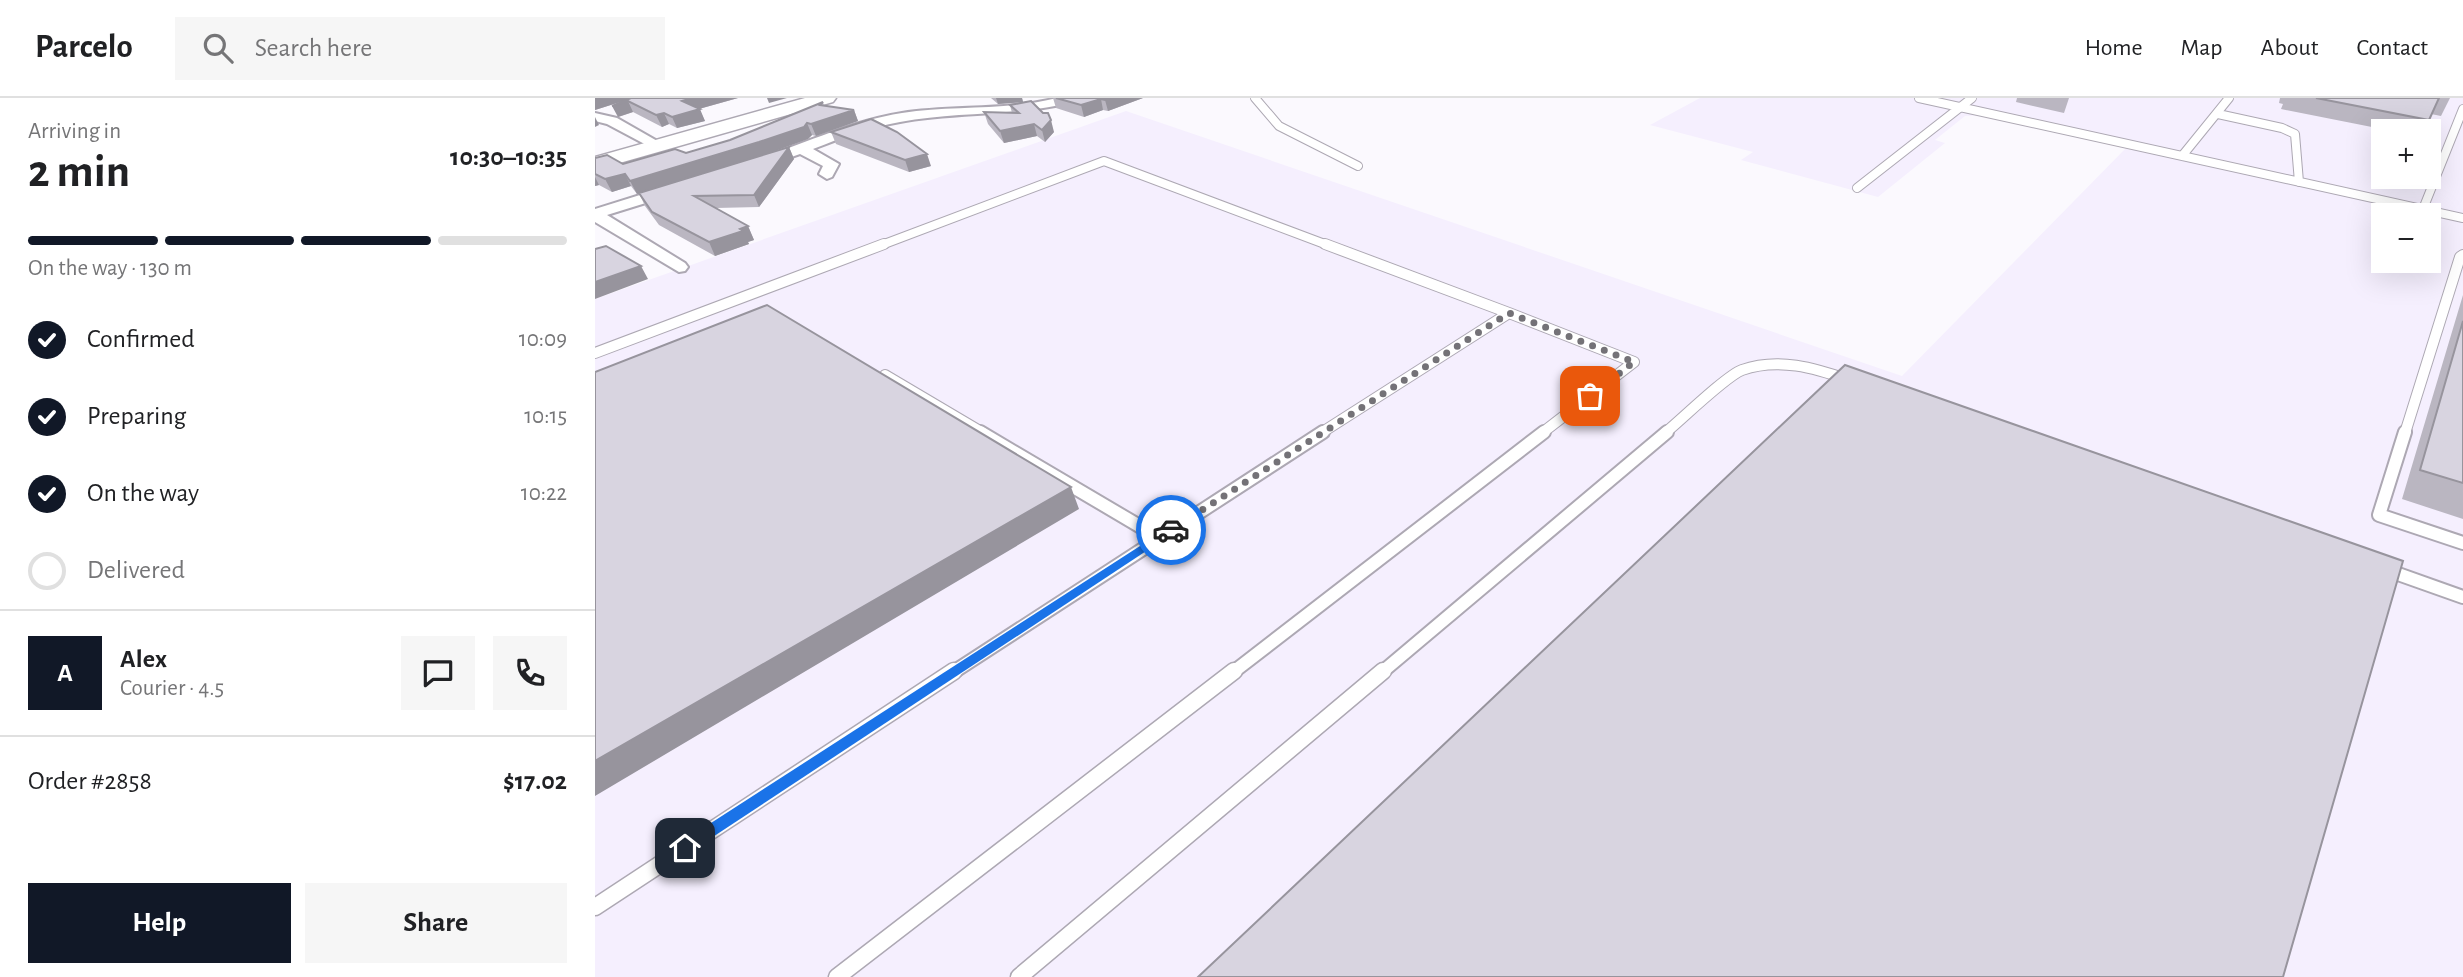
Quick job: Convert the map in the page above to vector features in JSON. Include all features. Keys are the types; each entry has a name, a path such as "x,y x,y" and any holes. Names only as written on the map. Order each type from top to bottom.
{"main road":[{"path":"595,164 826,98"}],"street":[{"path":"745,168 870,124 944,109 1017,110 1072,98"},
{"path":"596,117 620,108"},
{"path":"596,117 612,121 659,146"},
{"path":"801,149 831,164 827,174"},
{"path":"595,215 682,187"},
{"path":"595,215 679,267"},
{"path":"617,250 639,242"}],"lane":[{"path":"1255,98 1279,126 1358,166"},
{"path":"1919,98 2395,203"},
{"path":"1857,188 1972,98"},
{"path":"2182,156 2229,98"},
{"path":"2425,203 2463,109"},
{"path":"2218,114 2282,128 2295,134 2299,182"},
{"path":"595,353 1104,161 1634,362 837,977"},
{"path":"2441,213 2463,218"},
{"path":"2463,255 2460,257 2379,515 2463,543"},
{"path":"749,295 761,302"},
{"path":"595,907 1158,537 1509,313"},
{"path":"1019,977 1739,371 1768,362 1809,366 1862,384"},
{"path":"869,366 1158,537"},
{"path":"2372,564 2463,597"}],"shaded area":[{"path":"1700,98 2463,98 2463,977 595,977 595,299 1126,111 1902,376 2127,147 1985,115 1965,116 1935,140 1945,143 1878,197 1741,160 1753,152 1650,125"}],"building":[{"path":"631,98 692,98 682,101 700,109 672,117 664,113 656,115 628,101 612,106"},
{"path":"1056,98 1110,98 1081,105"},
{"path":"2316,98 2439,98 2429,119"},
{"path":"1031,101 1043,113 1048,113 1051,120 1042,130 1034,124 1000,131 984,112 1019,113 1010,105"},
{"path":"823,102 820,105 854,110 630,181 625,174 605,179 595,174 595,158 607,155 623,164 675,149 686,153 730,140"},
{"path":"871,119 897,132 927,154 905,160 831,132"},
{"path":"789,147 754,195 694,196 748,226 740,229 743,231 709,242 652,212 639,193"},
{"path":"606,246 641,266 595,282 595,249"},
{"path":"767,305 1071,487 595,761 595,372"},
{"path":"2463,321 2463,483 2420,470"},
{"path":"1845,365 2403,561 2283,977 1198,977"}],"way so far":[{"path":"1171,530 1509,313 1634,362 1590,396"}],"route":[{"path":"685,848 1171,530"}]}
